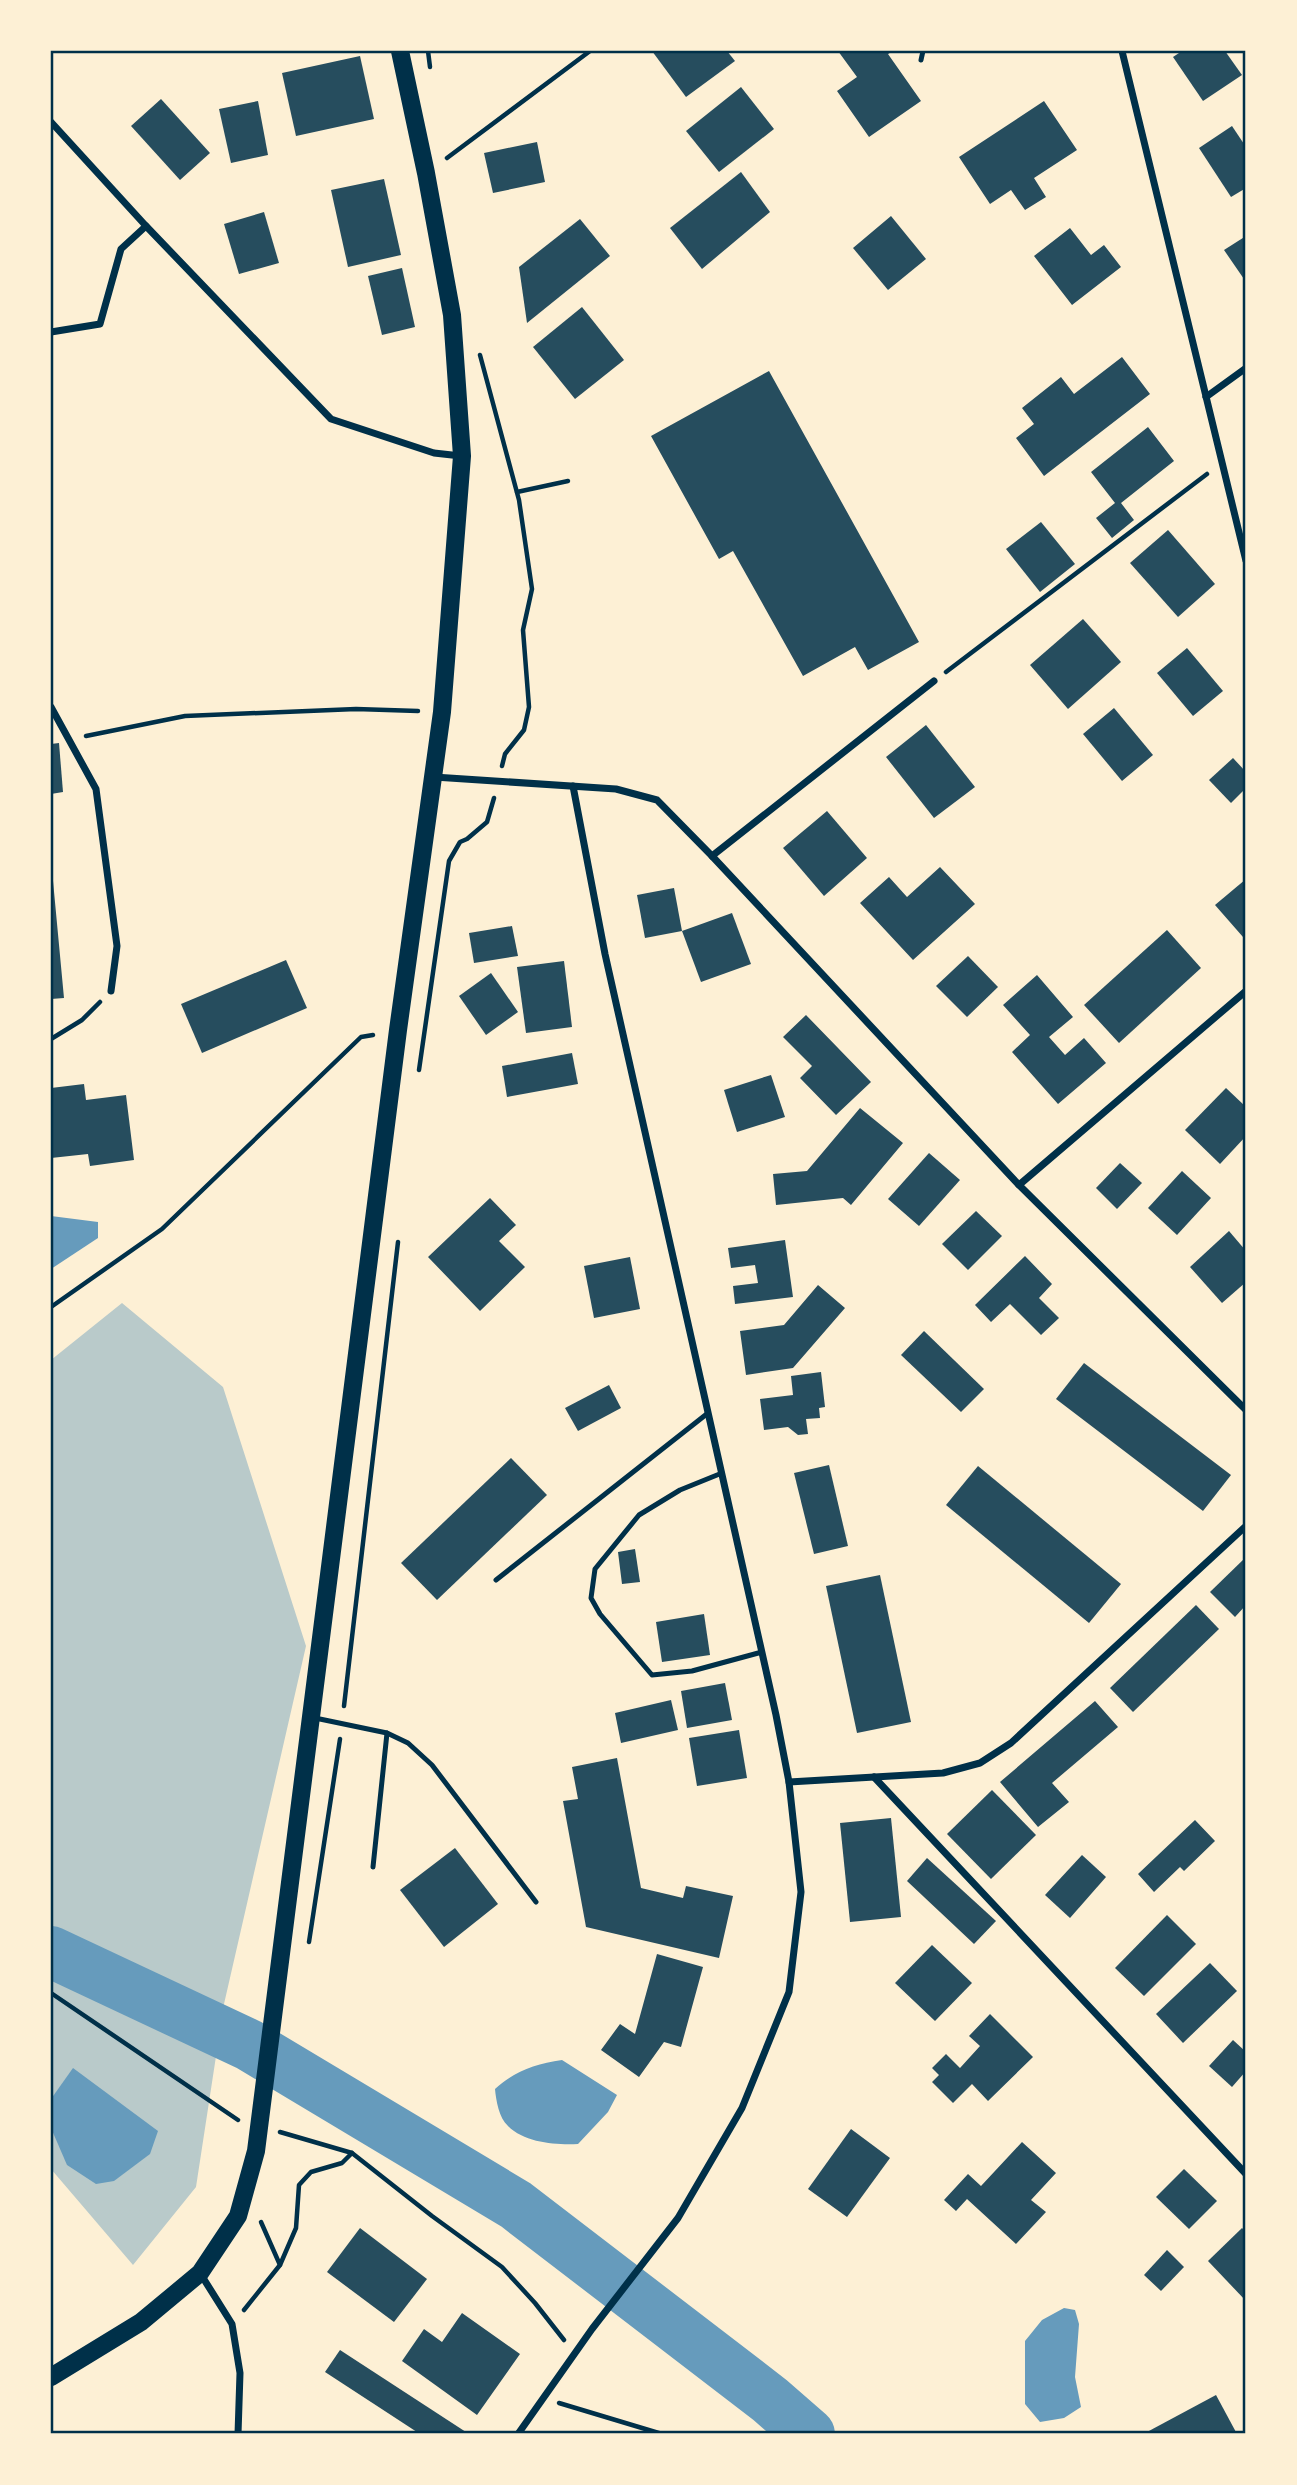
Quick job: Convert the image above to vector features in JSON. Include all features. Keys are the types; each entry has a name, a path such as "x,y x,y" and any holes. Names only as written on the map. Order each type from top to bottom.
{"main road":[{"path":"51,2377 141,2322 200,2273 238,2216 256,2151 398,1030 442,712 462,456 452,315 400,51"}],"street":[{"path":"1122,51 1246,561"},
{"path":"51,122 146,226 331,419 434,453 462,456"},
{"path":"51,332 100,324 121,249 146,226"},
{"path":"1206,397 1246,368"},
{"path":"712,856 934,681"},
{"path":"51,707 96,789 117,946 111,991"},
{"path":"434,777 616,789 657,800 1019,1185 1246,1410"},
{"path":"518,2434 574,2353 678,2218 743,2108 789,1992 801,1892 789,1782 605,954 573,786"},
{"path":"1019,1185 1246,991"},
{"path":"789,1782 943,1773 981,1763 1011,1742 1246,1526"},
{"path":"874,1777 1246,2174"},
{"path":"200,2273 232,2324 240,2373 237,2434"}],"lane":[{"path":"921,60 923,51"},
{"path":"496,1580 708,1413"},
{"path":"722,1474 680,1490 639,1515 595,1569 591,1598 600,1614 652,1675 692,1671 762,1653"},
{"path":"311,1718 387,1733 408,1743 432,1765 536,1902"},
{"path":"373,1867 387,1733"}],"path":[{"path":"426,173 590,51"},
{"path":"934,681 1222,464"},
{"path":"517,492 568,481"},
{"path":"68,740 185,716 356,709 442,712"},
{"path":"51,1039 82,1020 111,991"},
{"path":"51,1307 162,1229 361,1037 398,1030"},
{"path":"51,1993 239,2120"},
{"path":"276,2131 352,2153 502,2267 535,2303 574,2353"},
{"path":"232,2324 280,2265 296,2228 299,2185 311,2172 342,2163 352,2153"},
{"path":"260,2220 280,2265"},
{"path":"543,2399 662,2434"}],"shaded area":[{"path":"122,1303 223,1387 306,1646 224,2004 196,2187 133,2265 51,2169 51,1360"}],"water":[{"path":"51,1216 98,1222 98,1238 51,1269"},
{"path":"562,2060 617,2095 608,2112 578,2144 541,2142 515,2132 502,2118 495,2089 526,2069"},
{"path":"73,2068 158,2131 150,2154 114,2181 96,2184 67,2165 51,2128 51,2099"},
{"path":"1064,2308 1075,2310 1079,2324 1075,2377 1081,2407 1064,2418 1040,2422 1025,2404 1025,2341 1042,2320"}],"building":[{"path":"652,51 727,51 735,61 686,97"},
{"path":"838,51 893,51 888,54 921,101 869,137 837,91 857,77"},
{"path":"1182,51 1225,51 1242,75 1203,101 1173,57"},
{"path":"360,56 374,119 296,136 282,73"},
{"path":"741,87 774,129 719,172 686,131"},
{"path":"161,99 210,153 180,180 131,126"},
{"path":"258,101 268,155 231,163 219,109"},
{"path":"1044,101 1077,150 1034,178 1046,197 1025,210 1011,190 990,204 959,157"},
{"path":"1232,126 1246,147 1246,188 1231,197 1199,148"},
{"path":"537,142 545,182 493,193 484,153"},
{"path":"741,172 770,212 702,269 670,228"},
{"path":"384,179 401,255 348,267 331,190"},
{"path":"264,212 279,263 239,274 224,224"},
{"path":"891,216 926,259 888,290 853,248"},
{"path":"580,219 610,256 527,323 519,267"},
{"path":"1070,228 1091,255 1104,245 1121,267 1072,305 1034,256"},
{"path":"1246,236 1246,282 1224,250"},
{"path":"402,268 415,327 382,335 368,276"},
{"path":"582,307 624,360 575,399 533,347"},
{"path":"1122,357 1150,394 1044,476 1016,438 1034,424 1022,408 1061,377 1074,394"},
{"path":"769,371 919,642 868,670 855,647 803,676 733,551 719,559 651,436"},
{"path":"1148,427 1174,461 1121,503 1134,520 1112,538 1096,518 1115,503 1091,472"},
{"path":"1041,522 1075,564 1040,592 1006,549"},
{"path":"1168,530 1215,584 1178,617 1130,563"},
{"path":"1083,619 1121,662 1068,709 1030,665"},
{"path":"1187,648 1223,691 1193,716 1157,673"},
{"path":"1114,708 1153,755 1122,781 1083,734"},
{"path":"926,725 975,787 934,818 886,757"},
{"path":"59,743 63,792 51,794 51,744"},
{"path":"1233,758 1246,772 1246,788 1231,803 1209,780"},
{"path":"827,811 867,858 824,896 783,848"},
{"path":"940,867 975,904 913,960 860,903 889,877 907,897"},
{"path":"1246,879 1246,934 1243,937 1215,905"},
{"path":"53,881 64,998 51,999 51,882"},
{"path":"674,888 682,931 645,938 637,895"},
{"path":"732,913 751,964 701,982 682,931"},
{"path":"512,926 518,956 474,963 469,933"},
{"path":"1167,930 1201,968 1119,1043 1084,1005"},
{"path":"968,956 998,987 967,1017 936,986"},
{"path":"286,960 307,1008 202,1053 181,1004"},
{"path":"564,961 572,1027 526,1033 517,967"},
{"path":"491,973 518,1012 486,1035 459,996"},
{"path":"1037,975 1073,1017 1049,1037 1065,1055 1084,1038 1106,1063 1058,1104 1012,1052 1030,1035 1003,1005"},
{"path":"806,1015 871,1082 836,1115 800,1078 812,1066 783,1037"},
{"path":"572,1053 578,1084 507,1097 502,1066"},
{"path":"771,1075 785,1117 737,1132 724,1090"},
{"path":"84,1084 86,1100 126,1095 134,1160 90,1166 88,1154 51,1158 51,1088"},
{"path":"1226,1088 1246,1107 1246,1136 1220,1164 1185,1130"},
{"path":"860,1108 903,1143 851,1205 843,1198 776,1205 773,1174 807,1171"},
{"path":"929,1153 960,1180 919,1226 888,1199"},
{"path":"1120,1163 1142,1183 1117,1209 1096,1188"},
{"path":"1182,1171 1211,1198 1177,1235 1148,1208"},
{"path":"490,1198 516,1225 499,1241 525,1267 480,1311 428,1257"},
{"path":"976,1211 1002,1236 968,1270 942,1244"},
{"path":"1229,1231 1246,1251 1246,1282 1222,1303 1190,1267"},
{"path":"785,1240 793,1297 735,1304 733,1286 758,1283 755,1265 731,1268 728,1248"},
{"path":"1025,1256 1052,1284 1039,1298 1059,1318 1041,1335 1010,1304 991,1322 975,1305"},
{"path":"630,1257 640,1309 594,1318 584,1266"},
{"path":"818,1285 845,1308 793,1368 746,1375 740,1331 784,1325"},
{"path":"924,1331 984,1389 961,1412 901,1355"},
{"path":"1084,1363 1231,1475 1203,1511 1056,1399"},
{"path":"821,1372 825,1407 819,1408 820,1418 806,1419 808,1434 798,1435 788,1427 764,1430 760,1399 793,1395 791,1376"},
{"path":"609,1385 621,1408 578,1431 565,1408"},
{"path":"511,1458 547,1495 437,1600 401,1563"},
{"path":"829,1465 848,1546 814,1554 794,1473"},
{"path":"978,1466 1121,1584 1089,1623 946,1505"},
{"path":"635,1549 640,1582 622,1584 618,1552"},
{"path":"1246,1557 1246,1605 1235,1617 1210,1592"},
{"path":"880,1575 911,1722 857,1733 826,1586"},
{"path":"1196,1605 1219,1629 1133,1712 1110,1688"},
{"path":"704,1614 710,1655 662,1662 656,1622"},
{"path":"725,1683 732,1720 687,1728 681,1691"},
{"path":"671,1700 678,1730 621,1743 615,1713"},
{"path":"1095,1701 1118,1727 1052,1783 1069,1802 1038,1827 1000,1782"},
{"path":"739,1730 747,1778 697,1786 689,1738"},
{"path":"617,1758 641,1888 683,1898 686,1886 733,1896 719,1958 586,1927 563,1801 578,1799 572,1767"},
{"path":"992,1790 1036,1835 991,1879 947,1834"},
{"path":"891,1818 901,1917 850,1922 840,1823"},
{"path":"1195,1820 1215,1841 1184,1871 1180,1867 1154,1892 1138,1874"},
{"path":"455,1848 498,1904 444,1947 400,1890"},
{"path":"1082,1855 1106,1877 1070,1918 1045,1895"},
{"path":"927,1858 996,1921 974,1944 907,1881"},
{"path":"1167,1915 1196,1944 1144,1996 1115,1968"},
{"path":"932,1945 972,1983 935,2021 895,1983"},
{"path":"657,1954 703,1967 681,2047 664,2042 639,2077 601,2050 620,2024 635,2034"},
{"path":"1210,1963 1237,1991 1183,2043 1156,2014"},
{"path":"990,2014 1033,2057 988,2101 972,2084 953,2103 932,2082 939,2075 932,2068 946,2054 960,2068 980,2046 969,2036"},
{"path":"1233,2040 1246,2052 1246,2071 1232,2087 1209,2066"},
{"path":"851,2129 890,2158 847,2217 808,2189"},
{"path":"1022,2142 1056,2173 1031,2200 1046,2212 1016,2244 967,2199 956,2211 944,2200 968,2174 981,2186"},
{"path":"1184,2169 1217,2201 1189,2229 1156,2197"},
{"path":"360,2228 427,2279 394,2322 327,2272"},
{"path":"1242,2228 1246,2232 1246,2301 1208,2261"},
{"path":"1167,2250 1184,2267 1161,2291 1144,2275"},
{"path":"462,2313 520,2354 477,2415 402,2361 424,2329 442,2342"},
{"path":"340,2350 469,2434 420,2434 325,2372"},
{"path":"1216,2395 1237,2434 1148,2434 1147,2432"}],"waterway":[{"path":"51,1952 249,2045 516,2205 770,2400 809,2434"}]}
